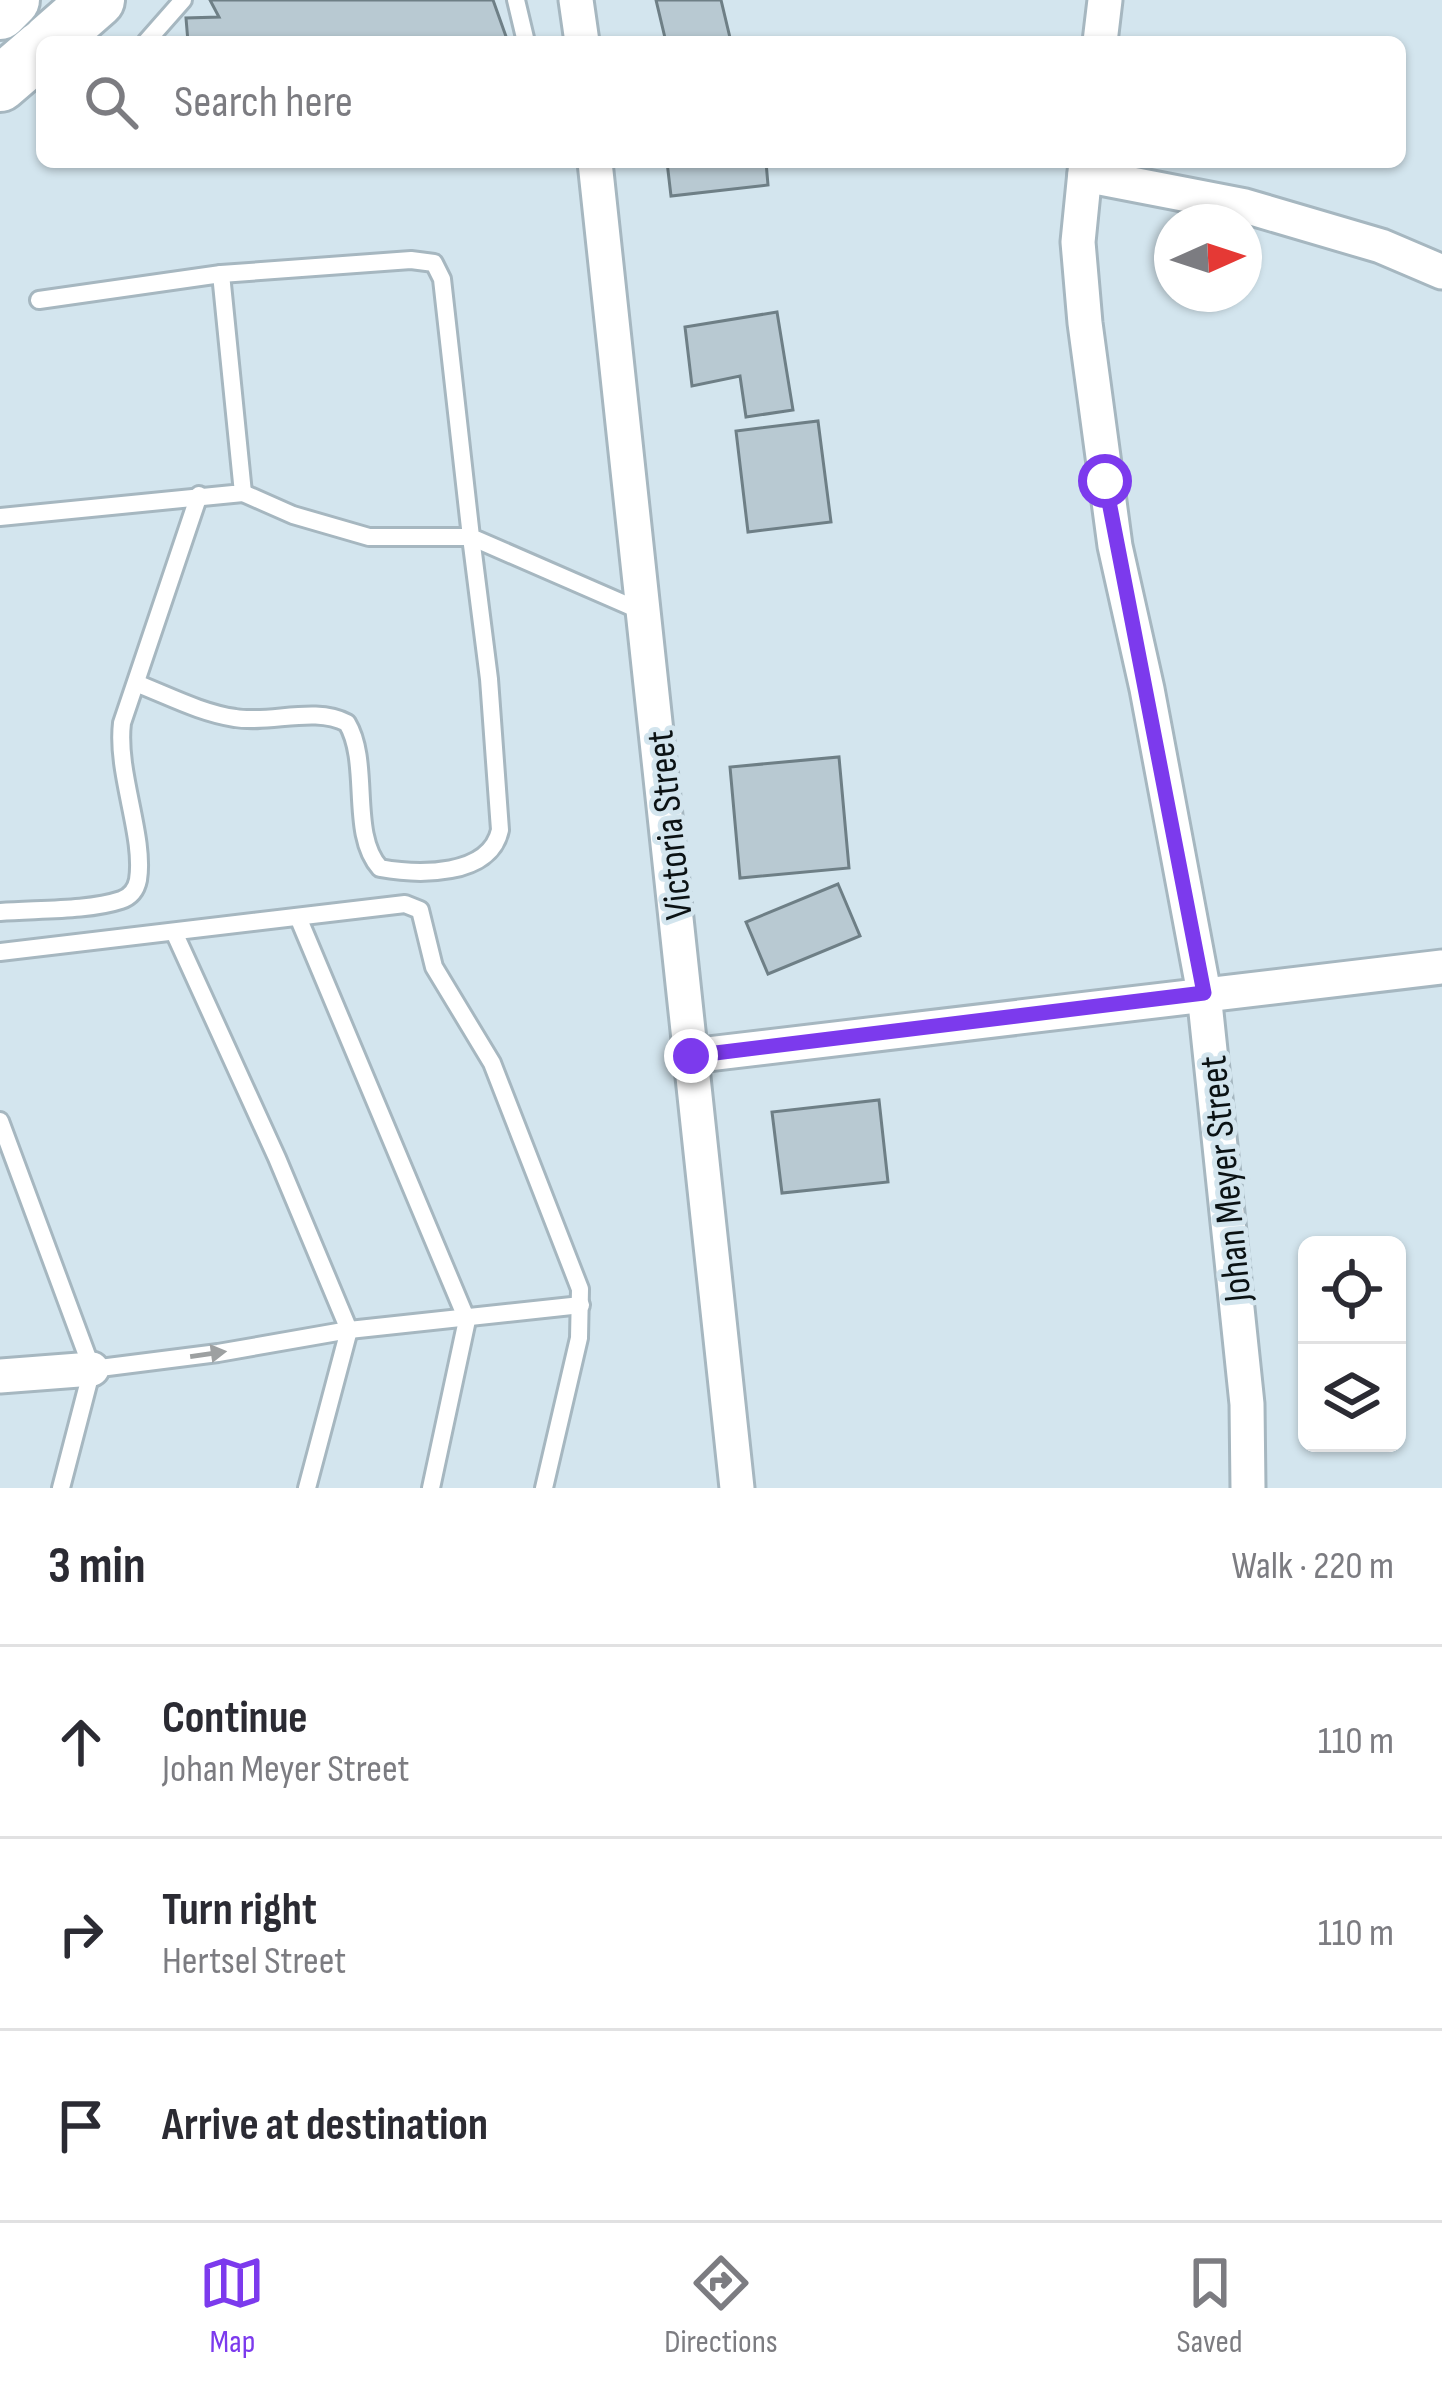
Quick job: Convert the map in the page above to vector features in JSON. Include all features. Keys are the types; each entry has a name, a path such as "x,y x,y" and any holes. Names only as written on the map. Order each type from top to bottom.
{"main road":[{"path":"0,12 12,0"},
{"path":"55,36 97,0"},
{"path":"0,84 36,53"}],"street":[{"path":"576,0 581,36"},
{"path":"1101,36 1105,0"},
{"name":"Victoria Street","path":"597,168 737,1488"},
{"path":"1086,168 1245,206 1381,246 1442,272"},
{"name":"Johan Meyer Street","path":"1086,168 1079,269 1105,481 1204,993 1247,1404 1248,1488"},
{"path":"691,1056 1442,967"},
{"path":"0,1376 92,1369"}],"lane":[{"path":"151,36 183,0"},
{"path":"516,0 525,36"},
{"path":"39,300 221,274 411,260 434,263 442,279 489,679 500,830 492,852 473,863 428,871 376,865 368,847 352,731 340,718 238,719 138,684"},
{"path":"221,274 243,493"},
{"path":"0,517 243,493 312,521 369,537 472,537 646,614"},
{"path":"0,912 106,903 125,899 136,888 138,868 121,735 125,709 138,684 199,495"},
{"path":"0,952 405,904 420,910 434,968 492,1063 520,1142 574,1265 581,1305 571,1383 544,1488"},
{"path":"298,917 467,1320 431,1488"},
{"path":"174,932 349,1330 307,1488"},
{"path":"0,1121 92,1369 61,1488"},
{"path":"92,1369 218,1354 349,1330 581,1305"}],"building":[{"path":"210,0 493,0 506,36 188,36 186,18 219,17"},
{"path":"656,0 721,0 730,36 665,36"},
{"path":"668,168 767,168 768,185 671,196"},
{"path":"777,312 793,410 746,417 740,376 692,386 685,327"},
{"path":"818,421 831,522 748,532 736,431"},
{"path":"839,757 849,868 740,878 730,767"},
{"path":"838,884 860,936 768,974 746,922"},
{"path":"879,1100 888,1182 782,1193 772,1112"}],"route":[{"path":"691,1056 1204,993 1105,481"}]}
